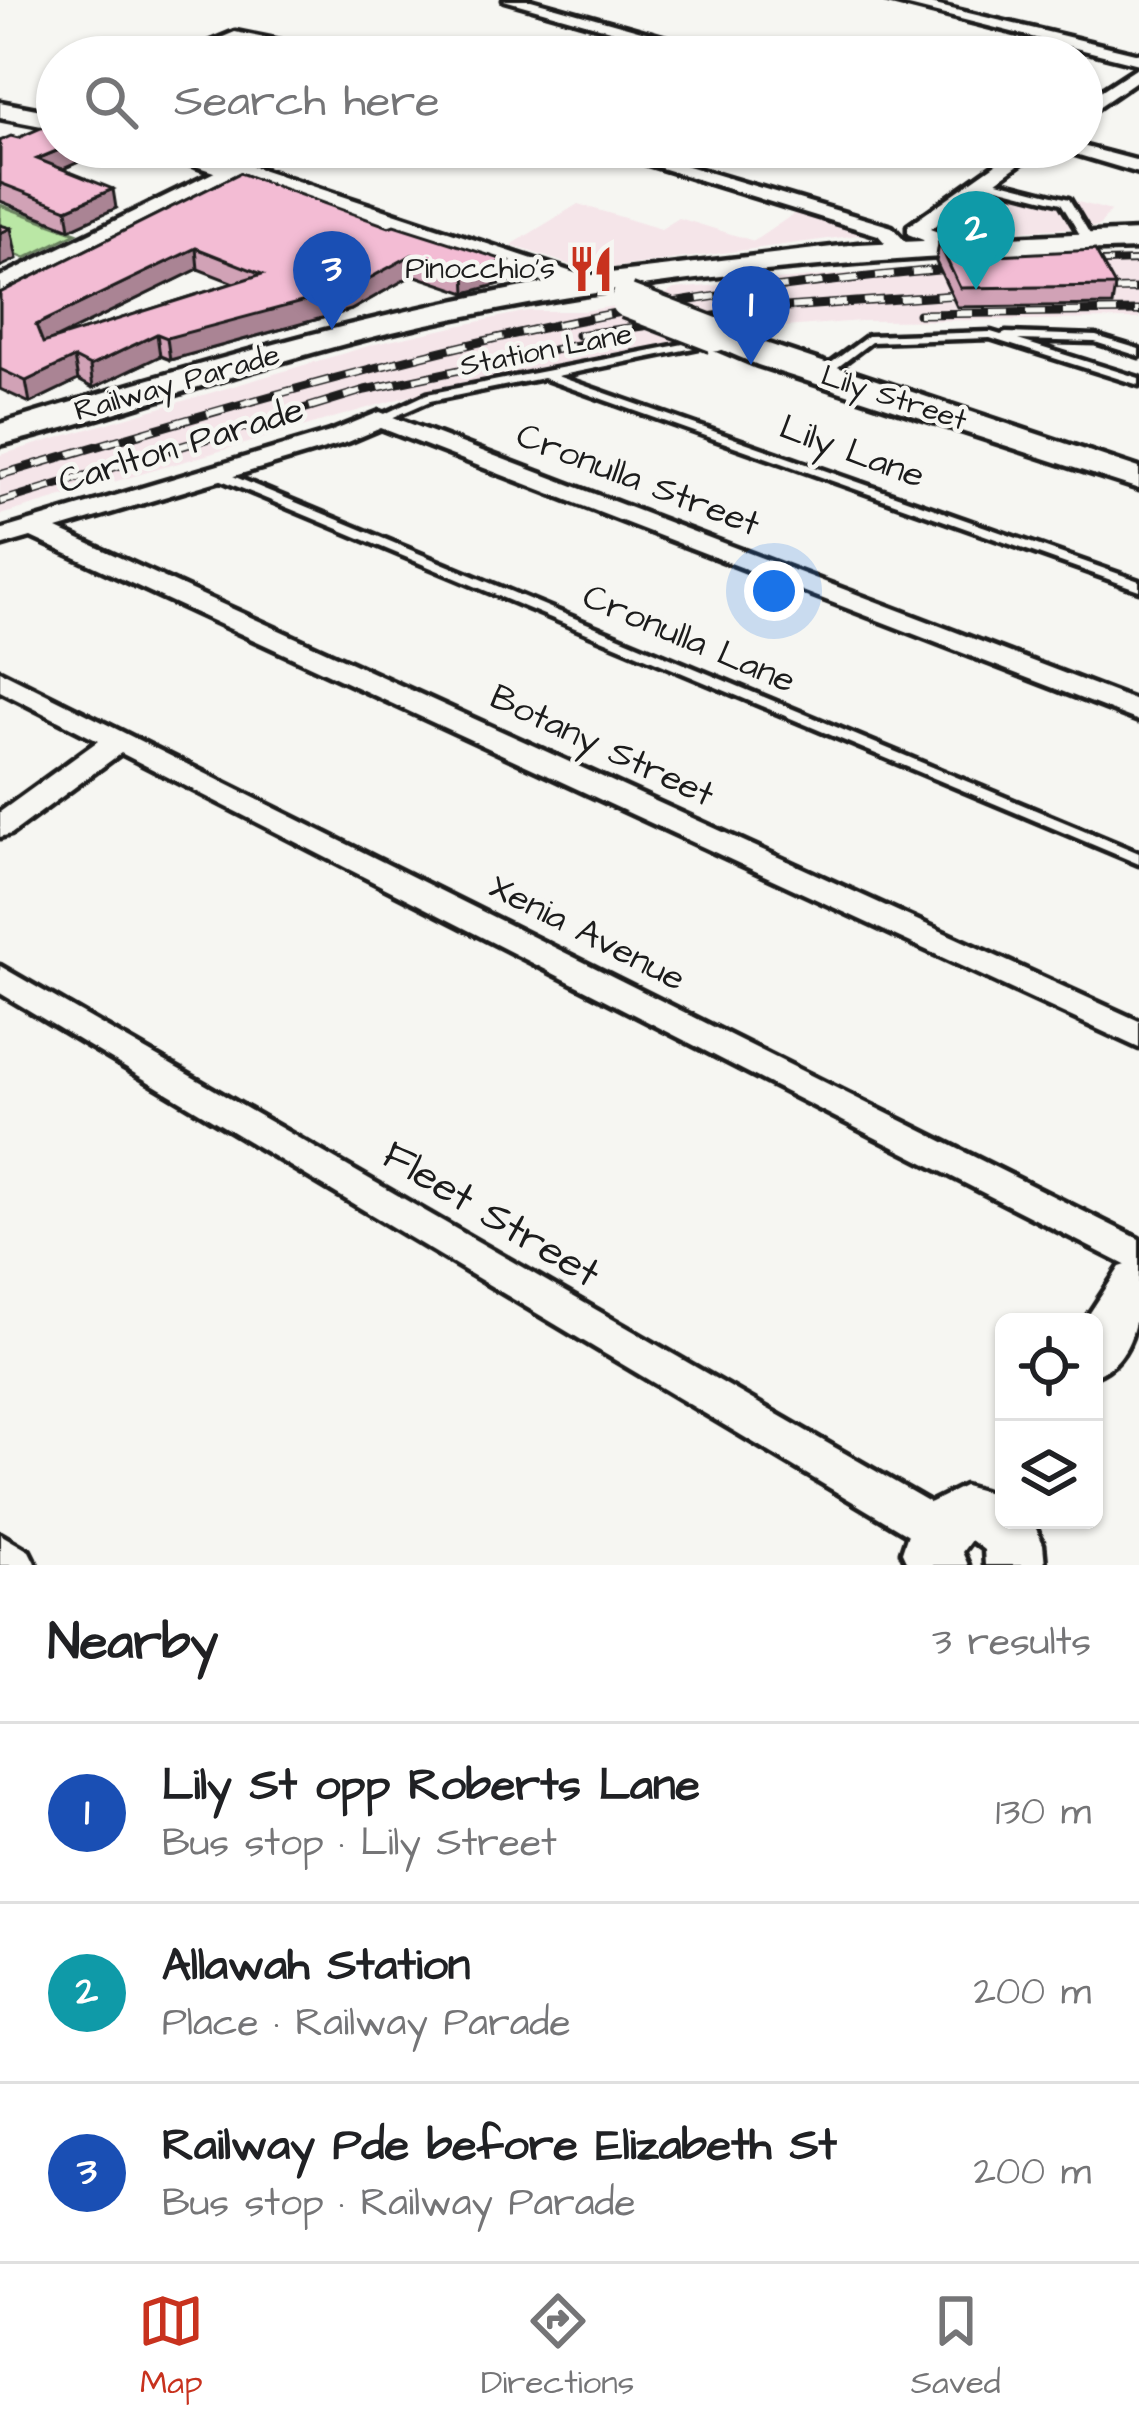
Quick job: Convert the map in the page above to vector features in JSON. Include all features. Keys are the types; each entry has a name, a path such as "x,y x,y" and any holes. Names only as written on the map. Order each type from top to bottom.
{"main road":[{"path":"0,110 36,115"},
{"name":"Lily Street","path":"227,168 1139,479"},
{"name":"Railway Parade","path":"4,430 354,333 584,286 911,240 1139,240"},
{"path":"1103,1339 1139,1283"}],"street":[{"path":"512,0 647,36"},
{"path":"892,0 1043,36"},
{"path":"1103,50 1139,59"},
{"path":"1103,97 1139,71"},
{"path":"1103,158 1139,167"},
{"path":"673,168 911,240"},
{"path":"699,168 911,240"},
{"path":"911,240 1004,168"},
{"path":"0,285 233,170"},
{"name":"Carlton Parade","path":"0,538 354,432 380,419"},
{"name":"Cronulla Street","path":"380,419 1139,712"},
{"name":"Botany Street","path":"32,528 1139,1035"},
{"name":"Xenia Avenue","path":"0,680 1139,1257"},
{"path":"0,827 119,740"},
{"name":"Fleet Street","path":"0,978 976,1534"},
{"path":"0,1554 14,1565"}],"lane":[{"path":"986,181 1064,201 1089,241"},
{"path":"822,374 868,339 991,335 1096,339 1139,352"},
{"path":"991,335 1139,382"},
{"name":"Station Lane","path":"380,419 428,398 720,337"},
{"name":"Lily Lane","path":"544,374 1139,586"},
{"name":"Cronulla Lane","path":"216,473 1139,859"}],"shaded area":[{"path":"1016,185 1111,211 1098,227 963,233 953,227"},
{"path":"578,204 661,229 679,218 754,241 795,213 866,234 588,271 511,245"},
{"path":"1139,257 1139,319 861,321 732,331 402,398 0,515 0,455 375,344 528,311 585,311 660,298 674,289 973,263"}],"green space":[{"path":"0,205 76,233 25,258 0,248"}],"building":[{"path":"36,130 36,168 60,168 113,189 67,209 0,183 0,141"},
{"path":"240,173 389,227 507,261 465,272 412,255 350,289 167,338 157,334 90,366 74,358 26,381 0,369 0,293","holes":["196,248 262,274 43,343 36,325"]},
{"path":"968,241 977,256 1095,250 1115,286 960,288 939,243"}],"railway":[{"path":"1067,263 1139,261"},
{"path":"0,475 298,388 524,332 738,293 971,267 959,268"},
{"path":"1080,290 1139,289"},
{"path":"578,335 772,308 984,293"},
{"path":"919,314 1139,311"},
{"path":"0,502 365,390 596,341"}],"place":[{"name":"Pinocchio's","path":"591,269"},
{"name":"Allawah Station","path":"976,290"},
{"name":"Railway Pde before Elizabeth St","path":"332,330"},
{"name":"Lily St opp Roberts Lane","path":"751,365"}]}
